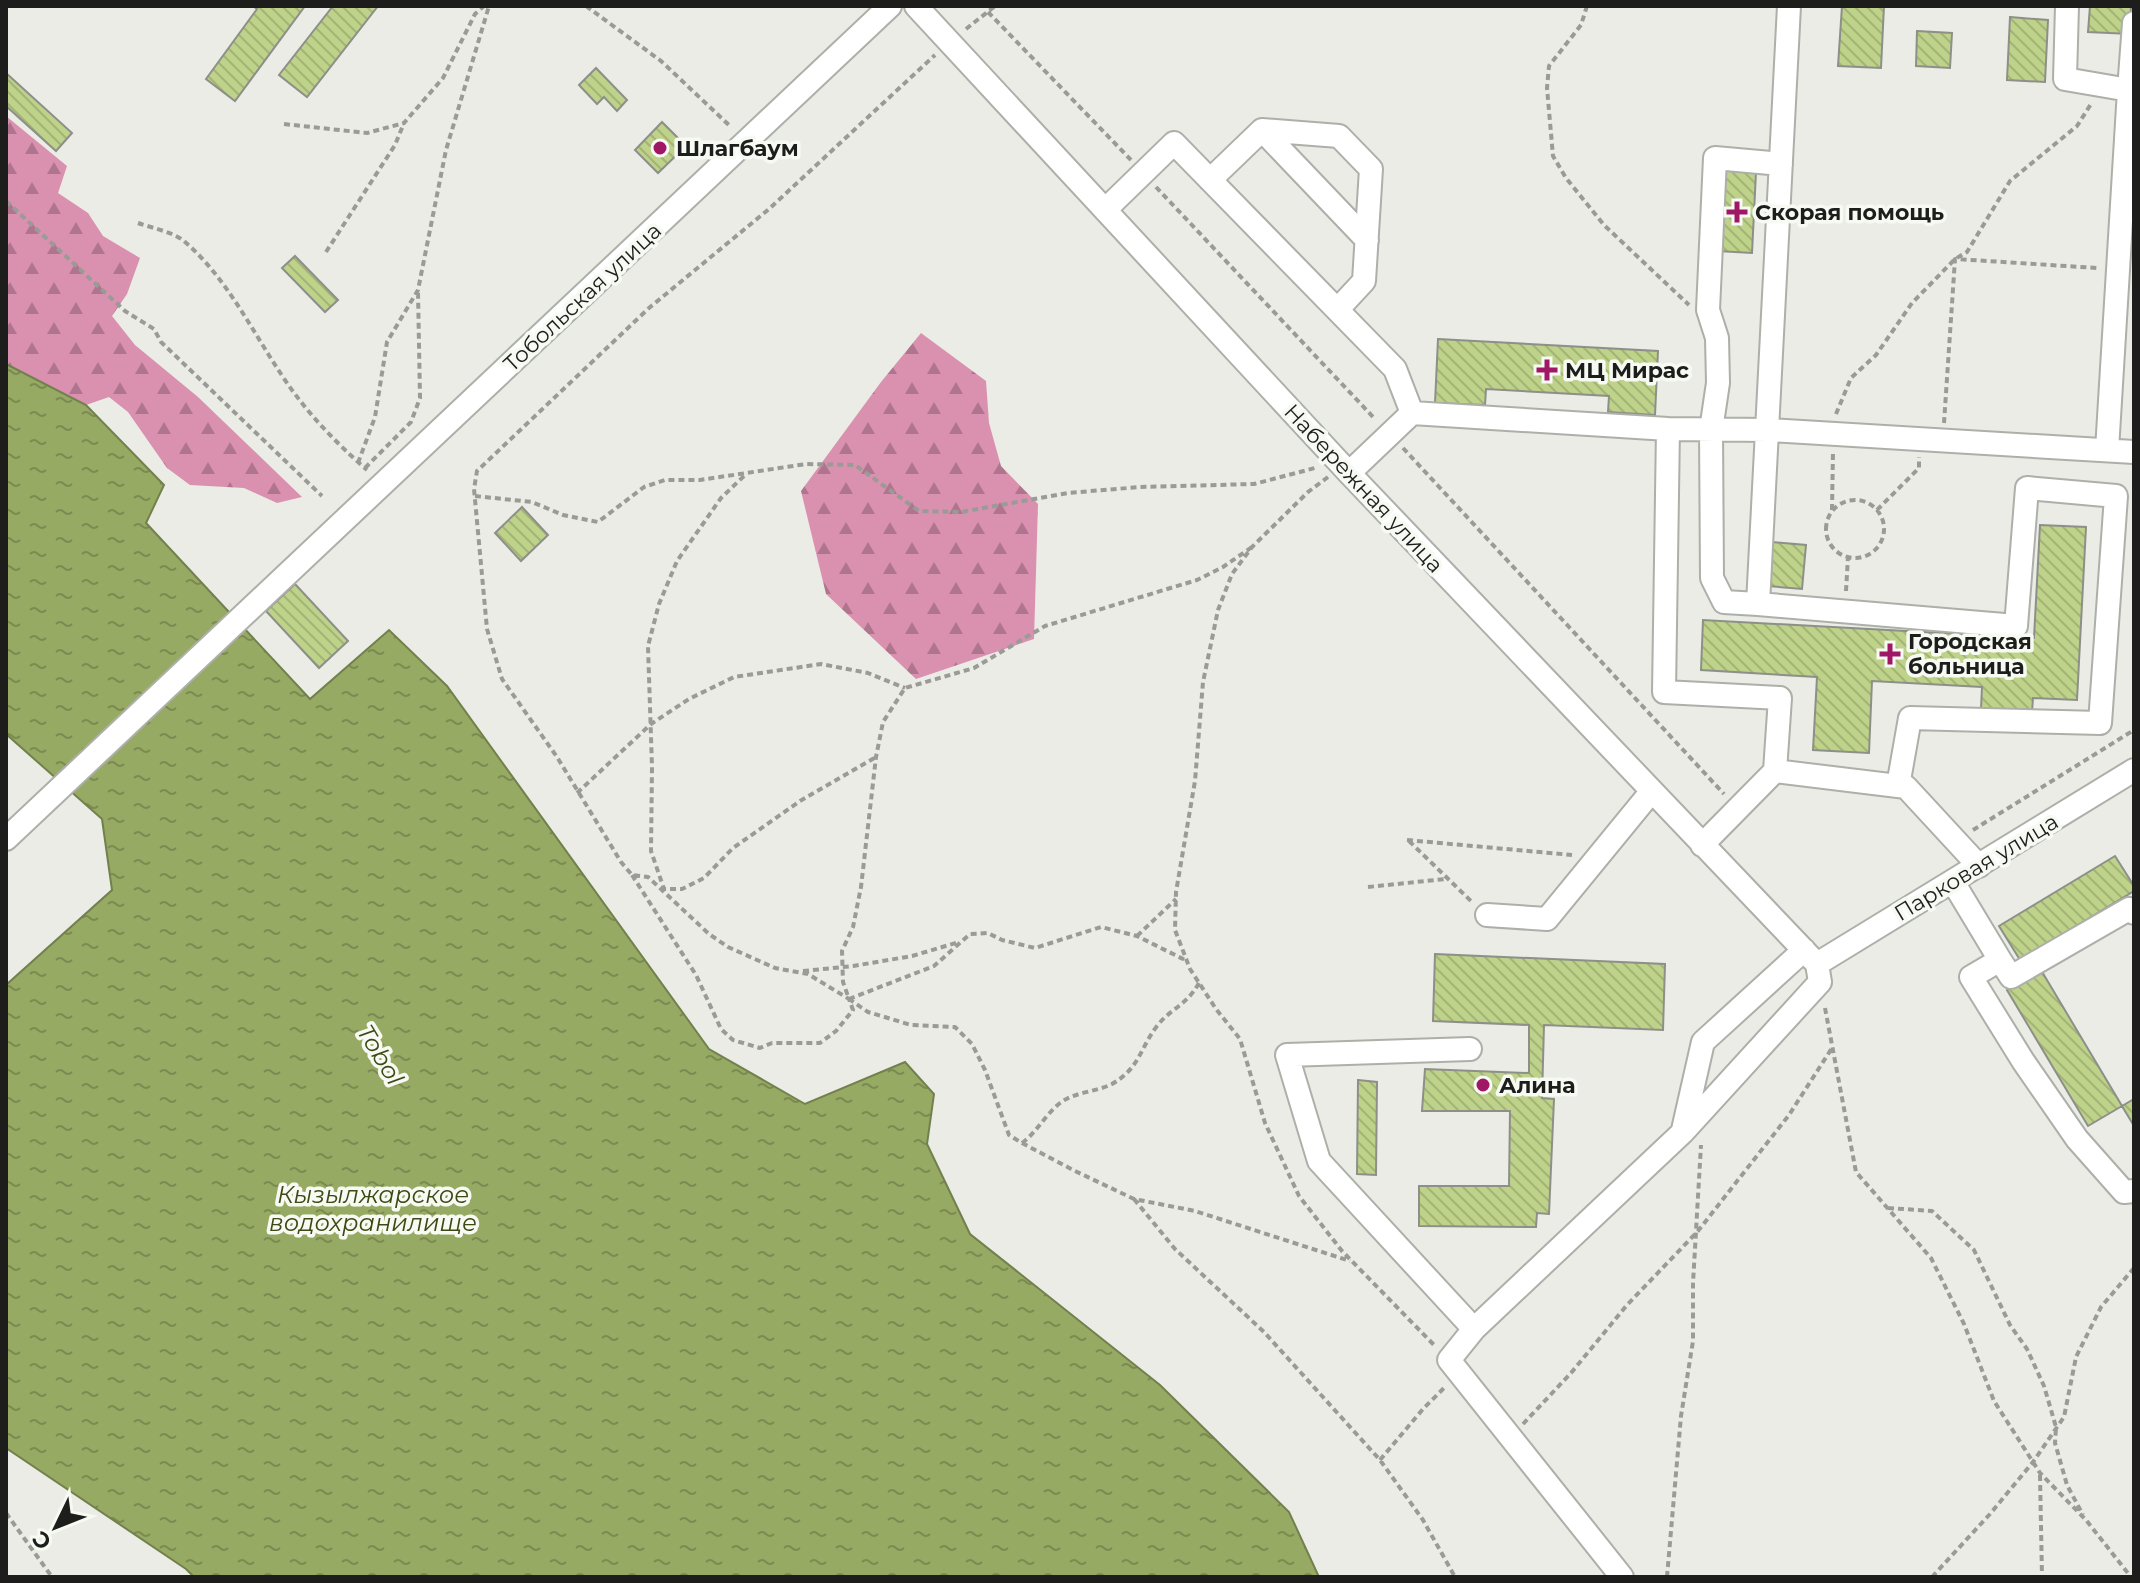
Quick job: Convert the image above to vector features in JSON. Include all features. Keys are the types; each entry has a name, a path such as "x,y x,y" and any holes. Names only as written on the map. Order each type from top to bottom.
{"street":[{"name":"Тобольская улица","path":"6,839 890,6"},
{"name":"Набережная улица","path":"916,6 1343,472 1814,965"},
{"path":"1758,604 1789,6"},
{"path":"2067,6 2065,79 2129,90"},
{"path":"2107,450 2134,23"},
{"path":"1210,180 1262,130 1339,136 1371,169 1364,281 1338,309"},
{"path":"1262,130 1367,240"},
{"path":"1105,210 1174,143 1395,369 1412,413"},
{"path":"1781,164 1715,158 1710,315 1717,338 1718,383 1711,430 1712,578 1724,602 2016,626 2027,488 2116,496 2100,723 1910,718 1898,786"},
{"path":"1343,472 1412,413 2134,452"},
{"path":"1668,429 1664,692 1780,698 1775,771 1702,845"},
{"name":"Парковая улица","path":"1814,965 2134,770"},
{"path":"1775,771 1906,787 1979,866"},
{"path":"1487,915 1547,919 1651,792"},
{"path":"1953,882 2011,977 2129,909 2134,913"},
{"path":"2000,960 1971,977 2023,1061 2077,1139 2124,1192 2134,1191"},
{"path":"1622,1577 1454,1366 1474,1329 1702,1111 1814,965"},
{"path":"1683,1132 1703,1042 1814,965"},
{"path":"1470,1049 1287,1055 1319,1161 1474,1329"}],"path":[{"path":"326,252 395,145 404,123 443,78 475,14 486,6"},
{"path":"365,468 411,422 420,398 418,290 446,150 486,6"},
{"path":"586,6 661,61 747,141"},
{"path":"905,688 883,722 861,887 853,927 842,951 843,982 853,1010 836,1031 820,1043 772,1043 760,1048 733,1040 721,1029 696,975 678,951 669,930 502,679 487,629 475,496 477,471 649,308 769,209 950,41 995,6"},
{"path":"1587,6 1581,25 1549,66 1547,88 1553,156 1566,178 1604,225 1685,304 1710,315"},
{"path":"988,12 1390,434 1737,809"},
{"path":"1832,510 1830,434 1851,378 1876,355 1912,303 1955,259 1967,252 2010,181 2077,126 2097,94"},
{"path":"284,124 367,133 404,123"},
{"path":"6,201 125,311 154,329 161,342 322,496"},
{"path":"138,223 181,239 221,281 309,414 335,442 384,484"},
{"path":"1955,259 2112,269"},
{"path":"1877,510 1919,468 1931,440 1955,259"},
{"path":"358,463 375,417 387,342 418,290"},
{"path":"475,496 532,502 563,515 598,522 644,487 665,480 700,480 806,464 855,465 919,511 961,512 1068,493 1140,487 1254,484 1323,466"},
{"path":"1343,472 1308,492 1252,547 1232,574 1218,610 1203,682 1195,781 1176,899 1175,930 1199,983 1240,1039 1265,1123 1299,1196 1352,1262 1454,1366 1380,1460"},
{"path":"664,889 651,851 648,646 659,604 677,561 721,498 746,474"},
{"path":"1865,501 1877,510 1884,526 1881,543 1865,556 1848,557 1836,552 1828,539 1828,517 1832,510 1843,502 1865,501"},
{"path":"577,793 651,724 689,699 734,677 821,664 868,673 905,688 974,668 1045,626 1197,580 1252,547"},
{"path":"1845,611 1848,557"},
{"path":"1955,841 2134,730"},
{"path":"664,889 682,889 704,878 733,848 800,801 876,757"},
{"path":"1487,915 1407,840 1597,857"},
{"path":"632,875 648,877 709,934 728,947 775,968 801,971 843,967 912,956 961,942"},
{"path":"1368,887 1446,879"},
{"path":"1137,936 1176,899"},
{"path":"849,999 934,966 970,934 988,933 1002,940 1035,948 1101,927 1137,936 1187,961"},
{"path":"1814,965 1856,1172 1931,1258 1964,1324 1994,1401 2040,1473 2086,1520 2131,1577"},
{"path":"801,971 868,1012 886,1019 911,1025 955,1027 972,1044 1009,1135 1075,1171 1134,1199 1238,1223 1352,1262"},
{"path":"1022,1143 1033,1135 1062,1101 1110,1084 1124,1075 1143,1053 1155,1028 1190,998 1199,983"},
{"path":"1510,1437 1571,1373 1627,1305 1698,1231 1789,1115 1833,1047"},
{"path":"1667,1577 1681,1416 1693,1341 1702,1111"},
{"path":"1134,1199 1175,1249 1264,1332 1380,1460 1423,1520 1455,1577"},
{"path":"1887,1207 1932,1211 1974,1250 2044,1386 2056,1427 2055,1443 2067,1485 2086,1520"},
{"path":"1932,1577 2033,1462 2064,1417 2076,1357 2101,1307 2134,1268"},
{"path":"2040,1473 2042,1577"},
{"path":"6,1513 52,1577"}],"green space":[{"path":"6,116 67,166 58,193 88,213 103,236 140,258 127,294 112,316 135,345 198,397 302,497 277,503 244,488 190,485 167,468 128,412 109,397 86,405 6,364"},
{"path":"921,333 986,381 989,423 1001,466 1038,504 1034,639 916,679 826,594 801,491"}],"water":[{"name":"Кызылжарское водохранилище","path":"6,364 86,405 164,485 146,523 310,699 389,630 447,686 709,1049 805,1104 905,1062 934,1094 927,1144 970,1234 1160,1385 1289,1512 1319,1577 194,1577 6,1448 6,985 112,890 102,819 6,734"}],"building":[{"path":"253,6 305,6 235,101 206,79 257,9"},
{"path":"333,6 378,6 307,97 279,75"},
{"path":"1842,6 1884,6 1881,68 1838,66"},
{"path":"2090,6 2131,6 2130,34 2088,32"},
{"path":"2010,17 2048,20 2045,82 2007,80"},
{"path":"1917,31 1952,33 1950,68 1916,66"},
{"path":"596,68 627,100 617,111 604,97 597,104 579,85"},
{"path":"6,73 72,133 56,151 6,106"},
{"name":"Шлагбаум","path":"662,122 686,146 658,173 635,150"},
{"name":"Скорая помощь","path":"1722,170 1756,172 1752,253 1718,251"},
{"path":"295,256 338,300 325,312 282,268"},
{"name":"МЦ Мирас","path":"1438,339 1658,351 1655,415 1608,412 1609,396 1486,389 1485,405 1435,403"},
{"path":"522,507 548,535 521,561 495,533"},
{"name":"Городская больница","path":"2040,525 2086,527 2077,700 2033,698 2032,712 1981,709 1982,687 1872,681 1869,753 1813,750 1817,677 1701,670 1703,620 2034,638"},
{"path":"1772,542 1806,545 1802,589 1768,586"},
{"path":"295,584 348,641 319,668 266,611"},
{"path":"2115,856 2134,891 2020,960 1999,926"},
{"name":"Алина","path":"1435,954 1665,964 1663,1030 1544,1025 1542,1098 1554,1099 1549,1214 1537,1213 1536,1227 1419,1226 1419,1186 1509,1186 1510,1111 1422,1111 1425,1069 1529,1073 1529,1025 1433,1021"},
{"path":"2041,970 2122,1106 2088,1126 2007,990"},
{"path":"1358,1080 1377,1082 1376,1175 1357,1174"},
{"path":"2134,1099 2134,1126 2122,1106"}],"place":[{"name":"Шлагбаум","path":"660,148"},
{"name":"Скорая помощь","path":"1737,212"},
{"name":"МЦ Мирас","path":"1547,370"},
{"name":"Городская больница","path":"1890,654"},
{"name":"Алина","path":"1483,1085"}],"water label":[{"name":"Tobol","path":"380,1055"}]}
